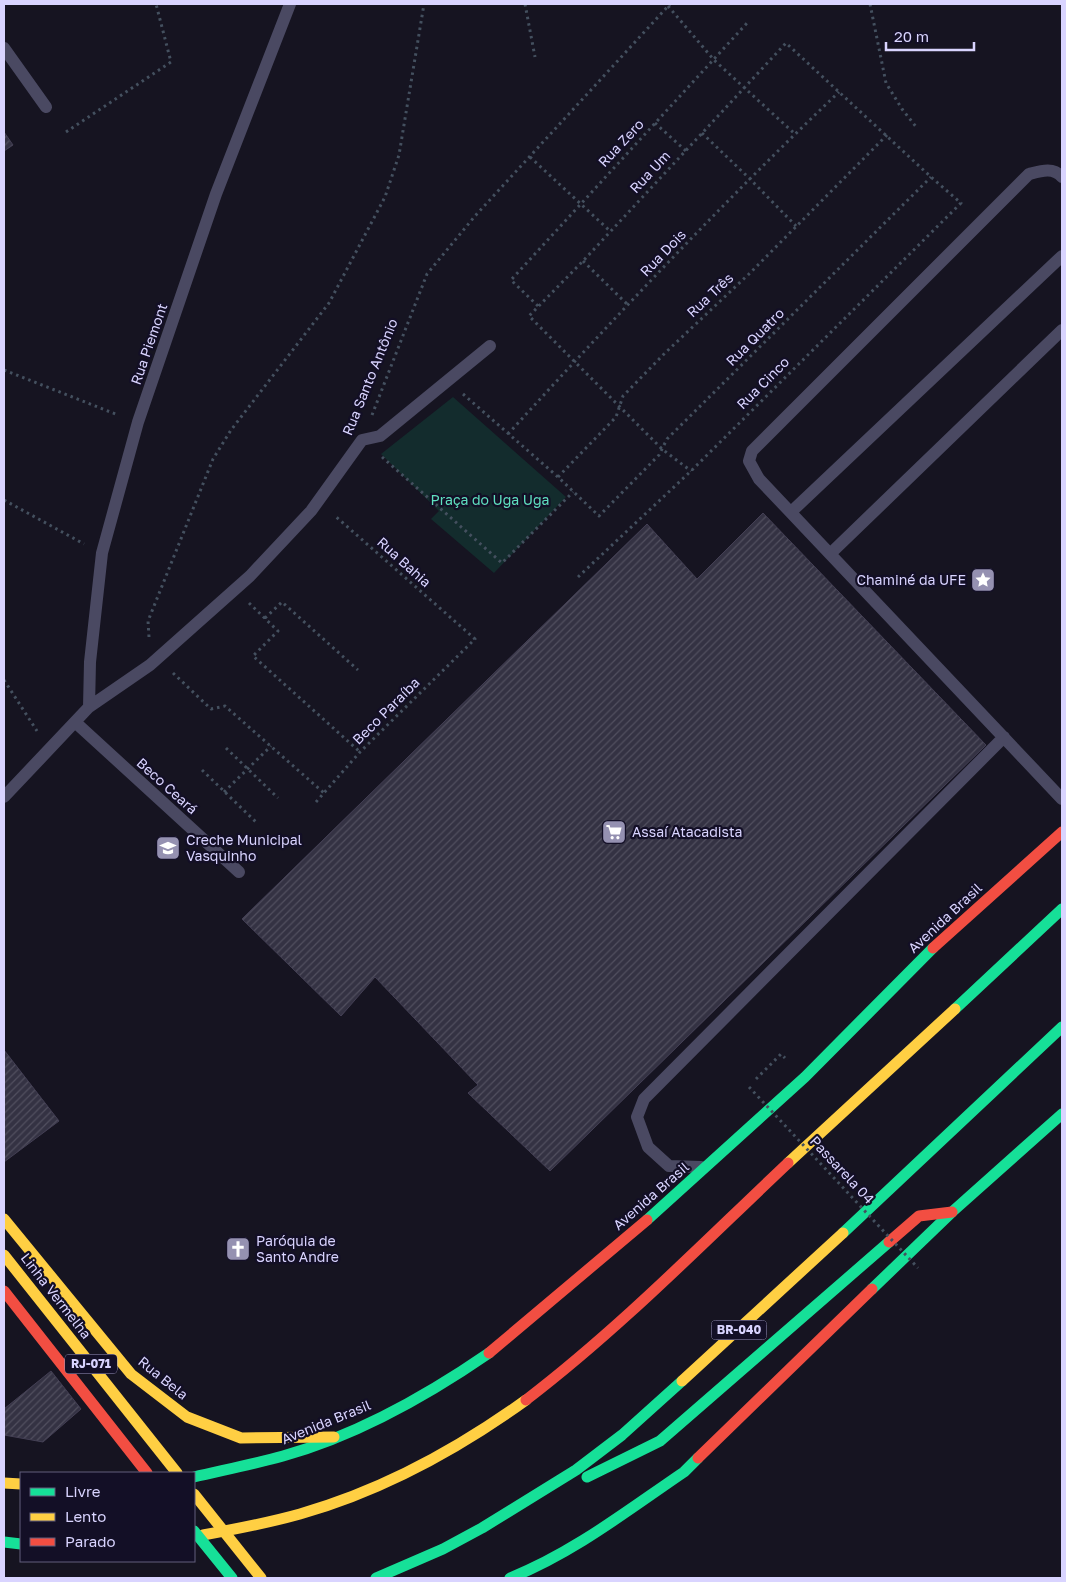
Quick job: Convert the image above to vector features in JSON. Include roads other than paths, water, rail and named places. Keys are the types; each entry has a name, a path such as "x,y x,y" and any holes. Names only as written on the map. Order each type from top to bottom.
{"main road":[{"name":"Avenida Brasil","path":"195,1477 284,1456 338,1437 420,1398 492,1351 629,1236 805,1077 934,947 1062,832"},
{"path":"195,1536 284,1519 332,1503 389,1480 452,1448 506,1414 565,1371 648,1297 767,1183 1062,909"},
{"name":"BR-040","path":"376,1578 443,1549 482,1528 576,1470 622,1435 765,1306 1062,1027"},
{"path":"510,1578 528,1571 584,1540 684,1472 952,1212 1062,1114"},
{"path":"482,1528 660,1441 919,1216 952,1212"},
{"name":"Rua Bela","path":"4,1219 131,1374 187,1417 240,1438 338,1437"},
{"name":"Linha Vermelha","path":"4,1255 176,1472"},
{"name":"RJ-071","path":"4,1291 146,1472"},
{"path":"4,1483 20,1484"},
{"path":"195,1495 261,1578"},
{"path":"195,1532 232,1578"},
{"path":"4,1542 20,1544"}],"lane":[{"name":"Rua Piemont","path":"89,707 90,662 102,553 138,422 216,194 290,4"},
{"path":"4,48 46,107"},
{"path":"1062,177 1060,174 1048,170 1029,174 752,451 750,461 759,479 1062,798"},
{"path":"790,512 1062,256"},
{"path":"830,554 1062,330"},
{"name":"Rua Santo Antônio","path":"4,797 89,707 154,662 250,576 311,511 362,440 380,436 490,346"},
{"name":"Beco Ceará","path":"75,722 239,872"},
{"path":"706,1167 669,1166 648,1147 637,1118 644,1099 1004,737"}],"place":[{"name":"Chaminé da UFE","path":"983,580"},
{"name":"Assaí Atacadista","path":"614,832"},
{"name":"Creche Municipal Vasquinho","path":"168,848"},
{"name":"Paróquia de Santo Andre","path":"238,1249"}],"park label":[{"name":"Praça do Uga Uga","path":"490,500"}]}
